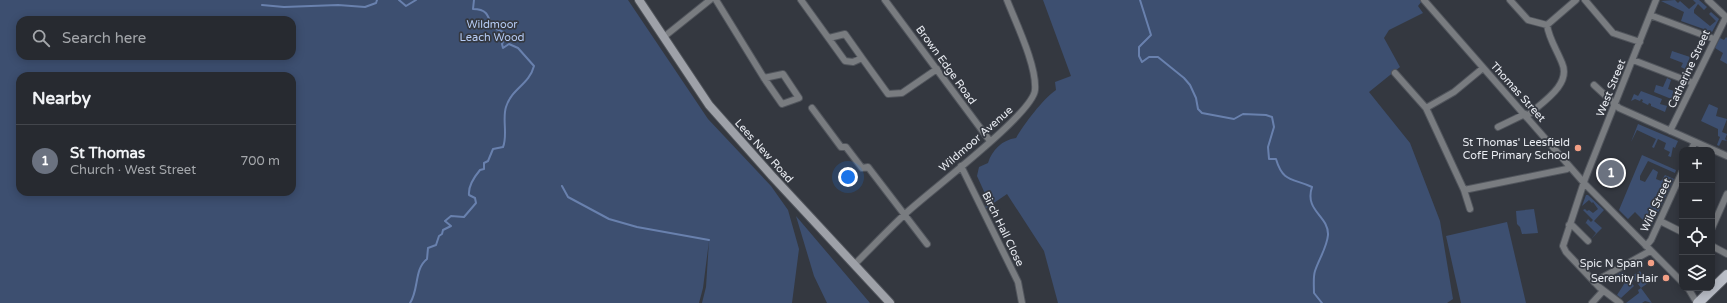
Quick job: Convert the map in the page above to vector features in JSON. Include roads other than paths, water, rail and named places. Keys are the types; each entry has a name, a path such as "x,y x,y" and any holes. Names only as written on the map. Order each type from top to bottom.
{"main road":[{"path":"1697,303 1727,275"}],"street":[{"name":"Lees New Road","path":"640,0 709,105 890,303"},
{"path":"665,36 710,0"},
{"path":"716,0 764,78 782,104 799,98 783,74 764,78"},
{"path":"801,0 845,61 853,62 862,58"},
{"name":"Brown Edge Road","path":"885,0 990,141"},
{"name":"Wildmoor Avenue","path":"855,264 905,215 1025,109 1034,96 1035,89 1032,66 1007,0"},
{"name":"Thomas Street","path":"1424,0 1526,115 1584,184 1679,279"},
{"path":"1510,0 1528,20 1547,25"},
{"path":"1547,25 1576,0"},
{"path":"1585,0 1609,30 1613,33 1640,42"},
{"name":"West Street","path":"1594,282 1564,249 1563,241 1656,0"},
{"path":"1708,0 1726,18"},
{"path":"1650,15 1714,38"},
{"name":"Catherine Street","path":"1670,131 1714,38 1726,18"},
{"path":"1498,127 1526,115 1562,84 1564,74 1563,64 1548,34 1547,25"},
{"path":"829,38 845,34 888,94 902,93 937,69"},
{"path":"1633,60 1693,83"},
{"path":"1426,108 1454,92 1483,68"},
{"path":"1395,73 1426,108 1464,190 1470,209"},
{"path":"1594,85 1615,106 1727,156"},
{"path":"812,108 841,148 846,147 862,168 868,167 927,244"},
{"path":"1692,147 1694,142"},
{"name":"Birch Hall Close","path":"961,166 1018,282 1022,303"},
{"path":"1464,190 1567,169 1570,167"},
{"name":"Wild Street","path":"1648,249 1679,179"},
{"path":"1715,221 1727,194"},
{"path":"1660,222 1679,231"},
{"path":"1570,225 1573,226 1588,241"},
{"path":"1715,248 1727,254"},
{"path":"1620,303 1603,291 1594,282 1648,249"},
{"path":"1592,303 1603,291"},
{"path":"1690,291 1697,303"}],"waterway":[{"path":"262,5 284,7 338,5 365,7 376,3 377,0"},
{"path":"399,0 406,6 416,0"},
{"path":"410,303 415,292 420,268 427,259 428,248 436,245 443,230 451,226 445,221 451,216 464,217 476,203 475,198 469,195 471,185 480,170 484,169 484,163 488,161 493,149 503,147 505,137 506,107 512,95 528,78 534,66 518,48 509,44 503,48 502,44 505,37 503,32 492,27 488,16 484,12 478,9 473,9 474,0"},
{"path":"1140,0 1151,35 1139,47 1139,56 1142,62 1149,57 1158,57 1184,78 1190,85 1196,98 1198,109 1202,113 1234,119 1243,114 1266,115 1272,117 1274,127 1268,147 1269,159 1276,159 1285,176 1312,187 1310,195 1311,202 1327,228 1328,235 1326,244 1314,276 1314,293 1322,303"},
{"path":"562,186 568,197 609,219 637,227 709,240"}],"place":[{"name":"St Thomas' Leesfield CofE Primary School","path":"1578,148"},
{"name":"St Thomas","path":"1611,173"},
{"name":"Spic N Span","path":"1651,263"},
{"name":"Serenity Hair","path":"1666,278"}],"park label":[{"name":"Wildmoor Leach Wood","path":"492,30"}]}
